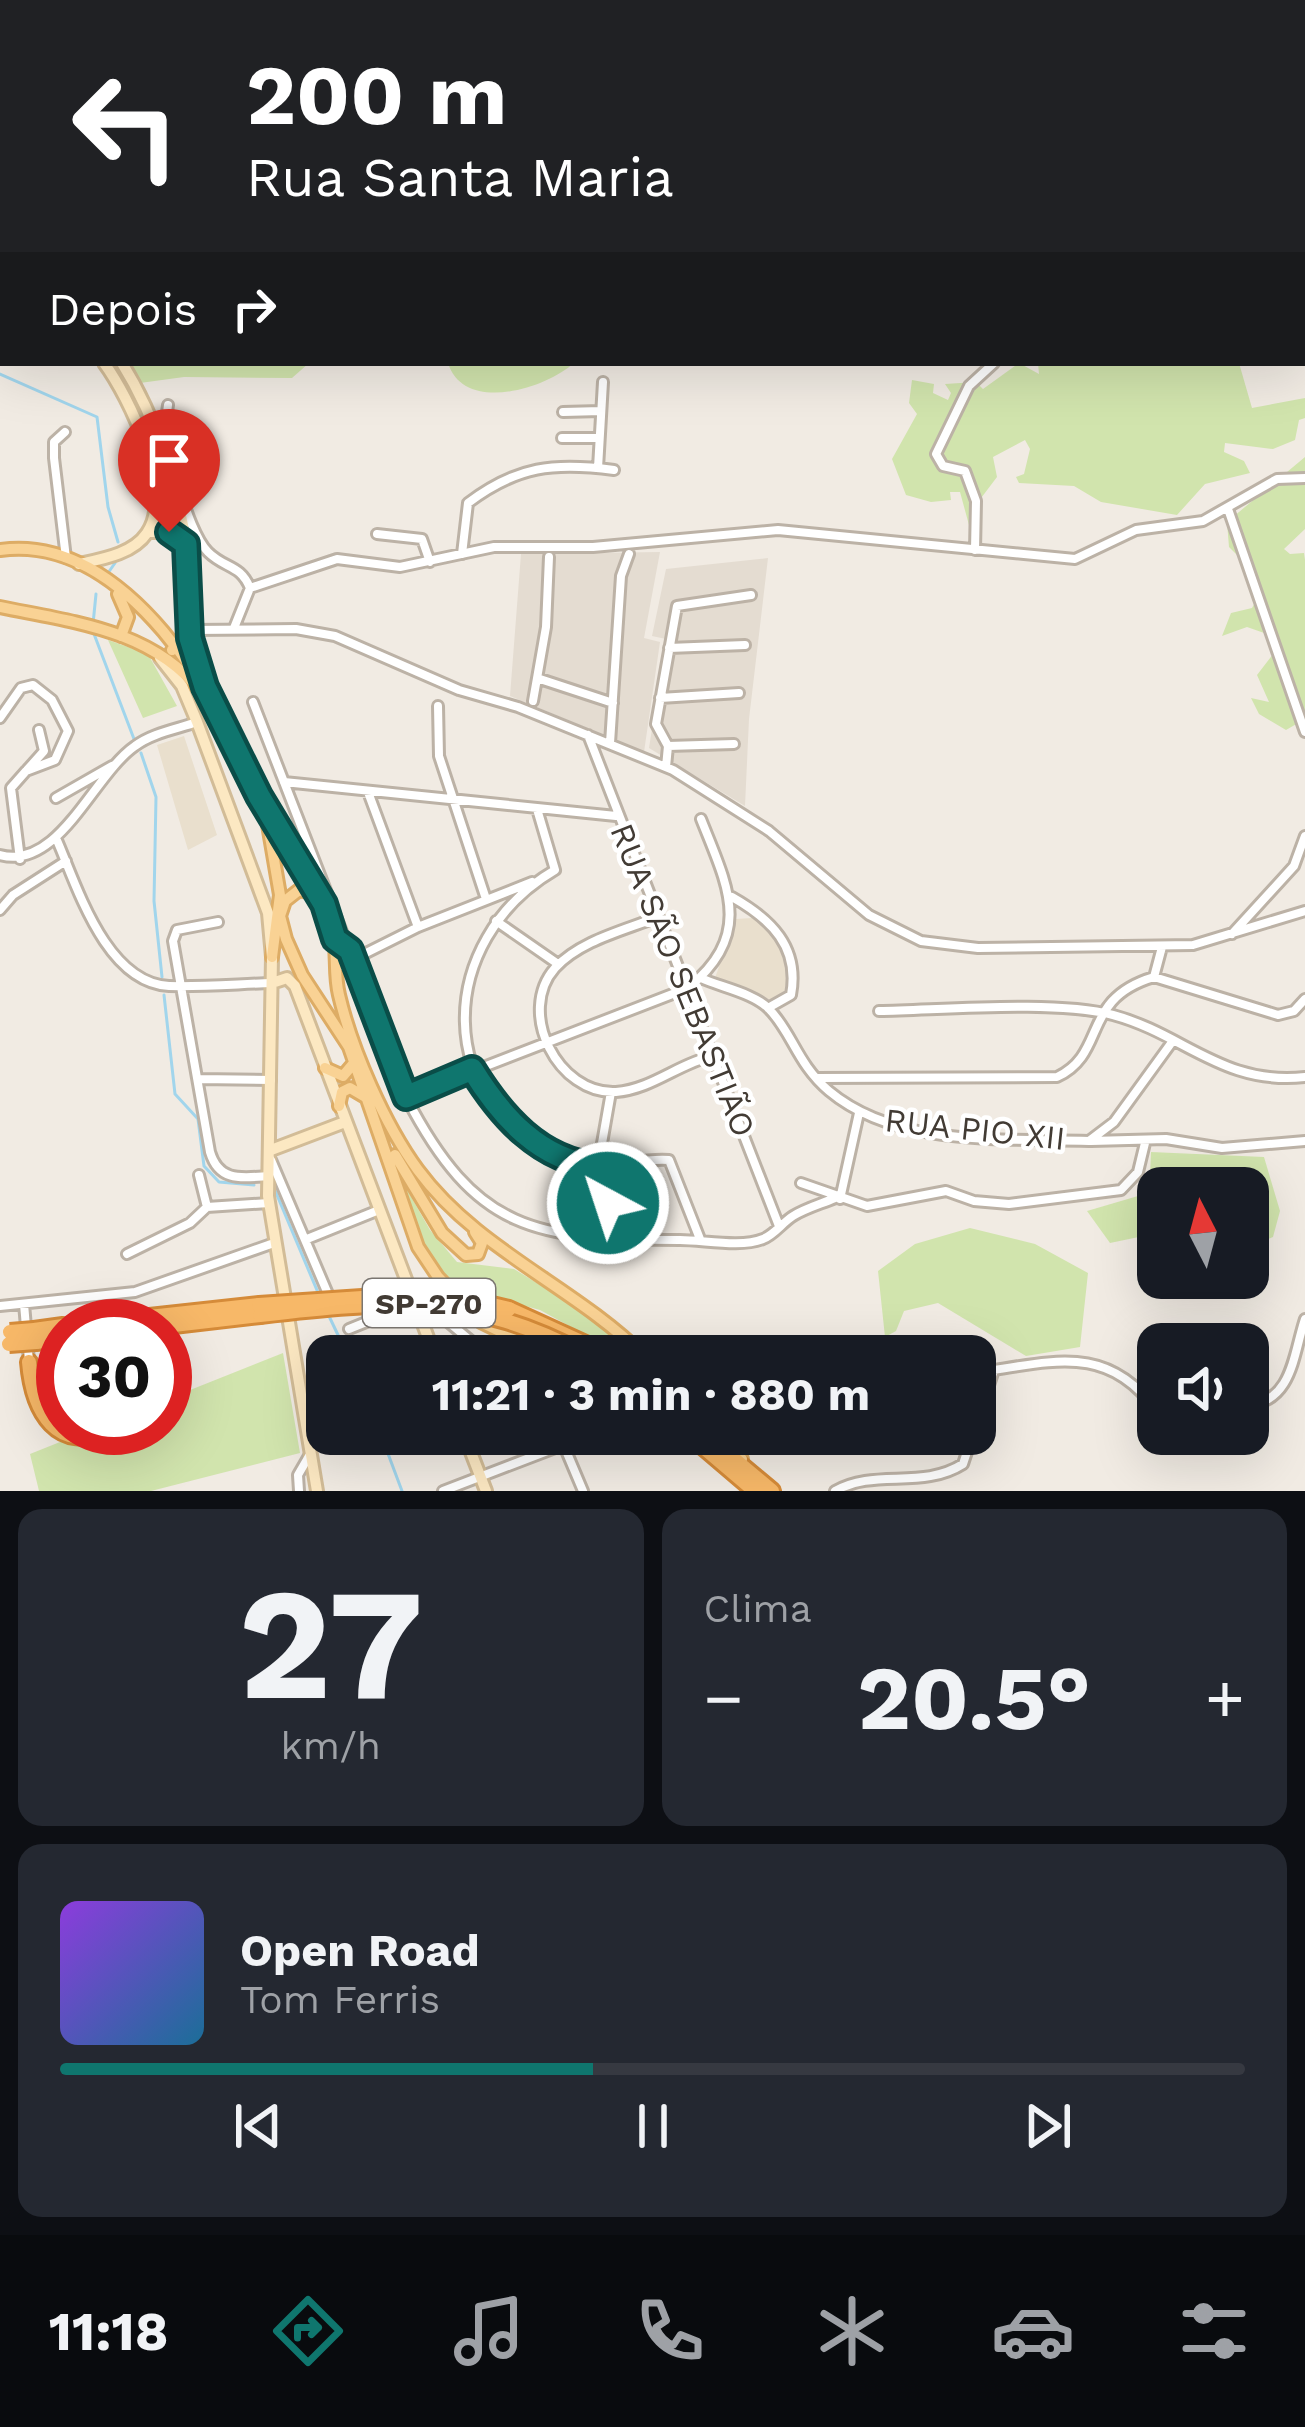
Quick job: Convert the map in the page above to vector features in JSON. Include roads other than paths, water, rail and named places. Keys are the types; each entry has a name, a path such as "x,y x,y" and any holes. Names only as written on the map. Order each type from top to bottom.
{"highway":[{"name":"SP-270","path":"192,1321 406,1292 509,1309 566,1335"},
{"name":"SP-270","path":"192,1316 420,1302 507,1318 543,1335"},
{"name":"SP-270","path":"5,1339 36,1338"},
{"path":"29,1362 36,1404"},
{"path":"717,1455 763,1489"},
{"path":"727,1455 763,1489"}],"main road":[{"path":"106,366 137,420 151,468 156,498 148,532"},
{"path":"124,366 153,424 186,544 190,634 205,687"},
{"path":"73,561 98,560 126,549 148,532 169,532 186,544"},
{"name":"SP-270","path":"0,550 32,548 73,561 116,588 178,647 205,687 259,796 317,894 335,939 340,999 418,1247 438,1277 482,1322 508,1335"},
{"path":"116,588 128,617 116,634"},
{"path":"0,608 84,624 148,646 187,674 219,712"},
{"path":"148,646 178,647 190,634"},
{"path":"148,646 182,686 261,891 272,957 269,1203 306,1432"},
{"name":"SP-270","path":"259,796 276,852 280,916 293,959 356,1055 401,1144 426,1180 466,1220 617,1335"},
{"path":"272,957 280,916 293,892 317,894"},
{"path":"272,983 287,978 296,986 427,1335"},
{"path":"326,1068 344,1076 356,1055"},
{"path":"339,1106 342,1092 350,1088 369,1099"},
{"path":"270,1155 345,1122"},
{"path":"386,1142 442,1233 459,1251 472,1256 482,1243 466,1220"},
{"path":"310,1455 317,1491"},
{"path":"472,1455 486,1491"},
{"path":"736,1455 763,1489"}],"street":[{"path":"975,550 972,486 965,471 943,466 936,454 969,386 991,366"},
{"path":"598,468 603,382"},
{"path":"168,405 190,527 216,559 242,571 250,588 234,628"},
{"path":"563,412 601,411"},
{"path":"65,431 54,442 54,458 73,561"},
{"path":"562,438 599,438"},
{"path":"462,554 468,503 521,471 614,470"},
{"path":"250,588 338,559 400,567 474,551 593,547 778,530 1075,559 1136,530 1203,521 1262,485 1305,478"},
{"path":"1228,509 1305,732"},
{"path":"377,534 422,538 430,562"},
{"path":"466,536 474,551"},
{"path":"610,743 621,576 629,554"},
{"path":"533,701 539,680 549,557"},
{"path":"666,766 668,746 656,724 679,603 751,595"},
{"path":"190,634 296,628 335,636 460,690 666,766 769,831 869,915 921,941 977,948 1162,947 1231,935 1305,911"},
{"path":"669,648 745,645"},
{"path":"539,680 613,703"},
{"path":"0,718 28,685 40,688 64,717 68,737 63,750 47,764 26,771"},
{"path":"660,698 739,693"},
{"path":"253,702 406,1097 435,1152 477,1198 543,1229 619,1240 756,1241 838,1198"},
{"path":"438,706 439,756 486,899"},
{"path":"0,855 20,859 56,838 140,742 197,722"},
{"path":"20,859 10,796 44,751 39,730"},
{"name":"RUA SÃO SEBASTIÃO","path":"588,734 655,918 688,988 779,1226"},
{"path":"668,746 734,744"},
{"path":"56,798 119,762"},
{"path":"284,782 616,816"},
{"path":"368,792 418,927"},
{"path":"336,968 351,954 555,869 537,809"},
{"path":"406,1097 688,988 700,978 725,943 732,897 701,819"},
{"path":"1231,935 1294,866 1305,836"},
{"path":"56,838 82,912 140,975 169,986 272,983"},
{"path":"0,910 13,895 66,861"},
{"path":"534,881 496,921 469,968 463,1000 472,1069 519,1130 551,1154 598,1166 669,1160 700,1240"},
{"path":"700,978 768,1008 791,995 791,962 778,928 732,897"},
{"path":"655,918 587,944 559,964 541,997 546,1044 568,1073 611,1093 646,1086 712,1056"},
{"path":"496,921 559,964"},
{"path":"218,922 177,930 175,950 215,1168 237,1178 268,1176"},
{"path":"335,939 351,954"},
{"path":"1154,977 1162,947"},
{"path":"816,1078 927,1073 1057,1077 1073,1067 1111,998 1154,977 1278,1015 1294,1011 1305,999"},
{"path":"879,1011 936,1007 1101,1013 1226,1070 1305,1077"},
{"name":"RUA PIO XII","path":"768,1008 801,1064 860,1113 884,1124 955,1134 1089,1141 1114,1122 1172,1042"},
{"path":"198,1079 271,1080"},
{"path":"611,1093 598,1166 619,1240"},
{"path":"838,1198 860,1113"},
{"path":"1089,1141 1166,1139 1222,1148 1305,1141"},
{"path":"801,1183 877,1207 911,1194 946,1191 974,1201 1009,1204 1121,1190 1138,1172 1145,1143"},
{"path":"270,1155 333,1306"},
{"path":"199,1174 207,1207"},
{"path":"127,1254 190,1223 207,1207 269,1203"},
{"path":"307,1239 379,1210"},
{"path":"0,1306 135,1292 274,1244"},
{"path":"409,1289 464,1335"},
{"path":"349,1330 414,1302"},
{"path":"23,1304 29,1362"},
{"path":"1269,1400 1281,1390 1305,1319"},
{"path":"835,1491 869,1480 929,1479 963,1464 994,1370 1054,1360 1092,1362 1137,1386"},
{"path":"299,1491 298,1475 310,1455"},
{"path":"443,1491 536,1455"},
{"path":"569,1455 583,1491"}],"waterway":[{"path":"0,374 97,417 108,507 118,542"},
{"path":"108,573 115,563"},
{"path":"93,624 96,594"},
{"path":"94,634 134,739"},
{"path":"141,753 156,797 154,901 162,977"},
{"path":"164,995 175,1094 198,1119 204,1166 219,1182 254,1185"},
{"path":"274,1188 319,1295"},
{"path":"328,1314 338,1335"},
{"path":"388,1455 402,1491"}]}
